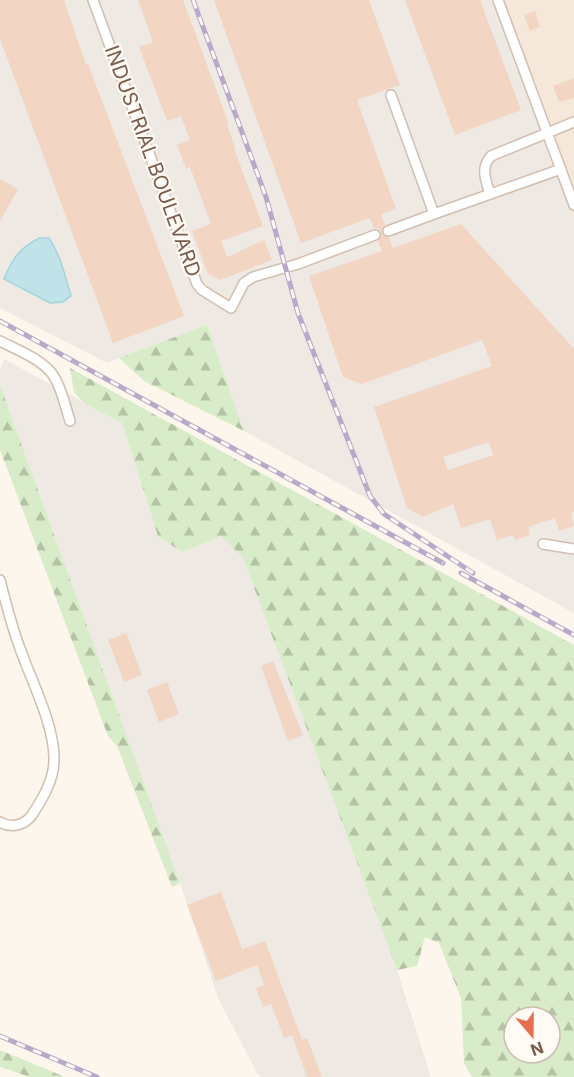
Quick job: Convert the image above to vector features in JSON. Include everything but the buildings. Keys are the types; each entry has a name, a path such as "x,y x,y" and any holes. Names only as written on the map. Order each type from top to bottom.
{"street":[{"name":"INDUSTRIAL BOULEVARD","path":"93,0 197,284 202,290 231,308 244,283 253,277 298,264 375,235"},
{"path":"509,0 498,2 574,205"},
{"path":"391,95 434,214"},
{"path":"490,194 484,176 486,161 491,156 574,122"},
{"path":"388,231 561,169"},
{"path":"0,341 43,365 53,374 70,421"},
{"path":"543,544 574,549"},
{"path":"0,580 12,624 38,689 53,746 54,760 48,786 30,818 19,825 12,826 0,822"}],"shaded area":[{"path":"0,0 494,0 574,219 574,613 244,431 207,325 107,363 0,308"},
{"path":"494,0 574,0 574,219 558,175"},
{"path":"4,359 122,423 158,536 182,552 221,536 243,558 397,970 431,1077 261,1077 257,1073 218,998 180,883 0,385 0,370"}],"green space":[{"path":"207,325 244,431 144,381 119,358"},
{"path":"70,368 574,645 574,1077 472,1077 464,1063 461,998 439,943 425,937 417,966 397,970 243,558 221,536 182,552 158,536 122,423 84,403 74,392"},
{"path":"0,385 180,883 172,887 117,746 108,736 0,450"},
{"path":"0,1050 65,1077 30,1077 0,1067"}],"water":[{"path":"39,238 49,238 60,259 71,296 63,302 50,303 4,279 17,254"}],"railway":[{"path":"193,0 266,197 298,313 370,496 384,514 473,573"},
{"path":"0,321 443,563"},
{"path":"461,573 574,635"},
{"path":"0,1036 97,1077"}]}
